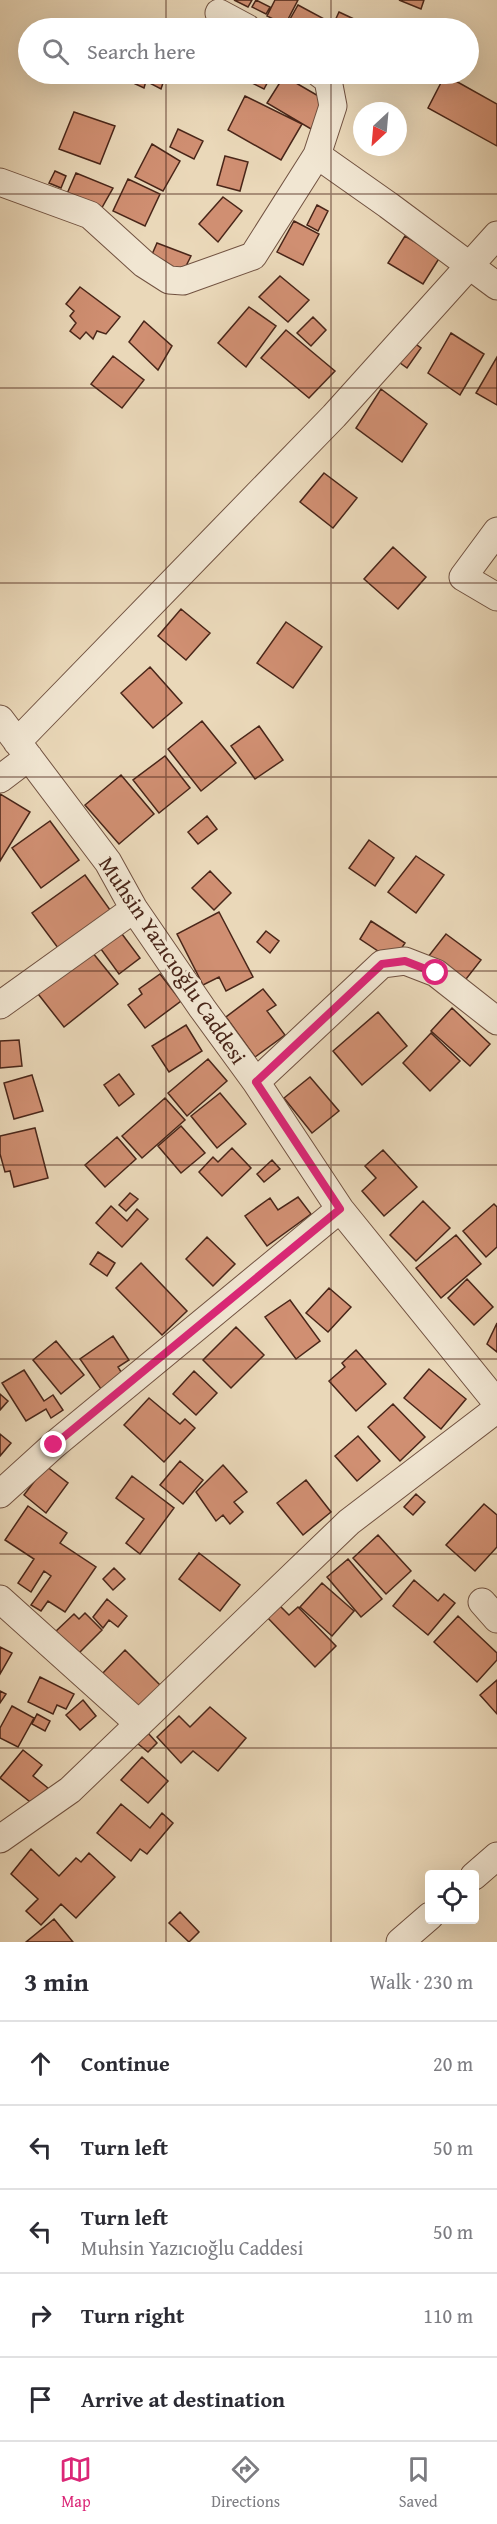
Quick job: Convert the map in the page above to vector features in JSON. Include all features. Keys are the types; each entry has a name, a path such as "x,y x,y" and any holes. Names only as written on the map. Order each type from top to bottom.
{"street":[{"path":"219,13 228,18"},
{"path":"0,182 90,215 144,264 170,280 183,281 253,256 316,155 333,106 329,84"},
{"path":"316,155 497,286"},
{"path":"0,779 23,749 334,416 497,235"},
{"path":"497,531 463,577 497,597"},
{"name":"Muhsin Yazıcıoğlu Caddesi","path":"0,719 108,862 134,909 201,1008 256,1082 340,1209 497,1403"},
{"path":"0,1005 134,909"},
{"path":"256,1082 382,964 405,961 436,973 497,1021"},
{"path":"0,1494 54,1445 340,1209"},
{"path":"0,1839 70,1790 349,1522 497,1409"},
{"path":"0,1599 139,1724"},
{"path":"479,1872 497,1856"},
{"path":"400,1942 425,1920"}],"building":[{"path":"234,0 252,0 248,7"},
{"path":"256,0 270,7 266,14 252,7"},
{"path":"275,0 298,0 289,18 267,16"},
{"path":"399,0 424,0 421,9"},
{"path":"298,5 322,18 291,18"},
{"path":"339,12 352,18 336,18"},
{"path":"152,84 163,84 161,89"},
{"path":"254,84 267,84 264,89"},
{"path":"279,84 298,84 327,101 311,129 267,103"},
{"path":"440,84 461,84 497,104 497,146 428,108"},
{"path":"245,96 302,124 281,160 228,130"},
{"path":"74,112 115,126 100,164 59,149"},
{"path":"178,129 203,141 194,159 170,147"},
{"path":"152,144 180,161 163,191 135,177"},
{"path":"225,156 248,162 240,191 217,185"},
{"path":"55,171 66,176 61,188 49,183"},
{"path":"76,173 113,188 100,211 66,196"},
{"path":"128,179 160,194 145,226 113,211"},
{"path":"223,197 242,211 218,242 199,224"},
{"path":"317,205 328,211 318,231 307,225"},
{"path":"294,221 319,234 303,265 277,252"},
{"path":"405,236 440,257 423,284 388,263"},
{"path":"157,243 191,256 183,272 150,259"},
{"path":"280,276 309,300 288,322 259,297"},
{"path":"80,287 120,317 106,334 97,331 93,339 86,332 80,339 70,331 76,323 70,316 74,311 66,304"},
{"path":"249,307 276,326 246,367 218,343"},
{"path":"313,317 326,330 311,346 297,333"},
{"path":"144,321 172,346 158,370 129,342"},
{"path":"286,330 335,371 309,398 261,358"},
{"path":"451,333 484,354 460,395 428,373"},
{"path":"406,337 421,348 407,368 392,357"},
{"path":"113,356 144,380 122,408 91,384"},
{"path":"497,357 497,405 476,393"},
{"path":"381,389 427,424 402,462 356,428"},
{"path":"324,473 357,498 333,528 300,502"},
{"path":"393,547 426,577 398,609 364,579"},
{"path":"181,609 210,633 186,660 158,636"},
{"path":"286,622 322,647 293,688 257,663"},
{"path":"150,667 182,703 153,728 121,693"},
{"path":"202,721 236,763 201,791 168,749"},
{"path":"259,726 283,760 255,779 231,746"},
{"path":"165,756 190,788 159,813 133,780"},
{"path":"121,775 154,814 119,844 85,805"},
{"path":"0,794 30,812 0,861"},
{"path":"207,816 217,829 198,844 188,832"},
{"path":"50,821 79,860 41,888 12,848"},
{"path":"369,840 394,858 375,886 349,868"},
{"path":"416,856 444,875 416,913 388,892"},
{"path":"210,871 231,893 214,910 192,888"},
{"path":"85,875 113,914 61,952 32,913"},
{"path":"219,912 253,977 226,991 219,977 203,985 177,934"},
{"path":"371,921 405,943 393,961 360,939"},
{"path":"119,930 140,958 119,974 98,945"},
{"path":"266,931 279,941 270,953 257,942"},
{"path":"446,934 481,960 459,988 424,962"},
{"path":"88,947 118,984 64,1027 35,990"},
{"path":"160,974 181,1001 145,1028 128,1005 142,994 139,989"},
{"path":"263,989 276,1005 267,1011 285,1035 255,1057 226,1017"},
{"path":"452,1008 490,1044 470,1066 431,1031"},
{"path":"378,1012 407,1046 362,1085 333,1051"},
{"path":"186,1025 202,1051 169,1072 152,1046"},
{"path":"431,1033 460,1061 430,1091 403,1063"},
{"path":"19,1040 22,1066 0,1068 0,1041"},
{"path":"208,1059 227,1081 187,1116 168,1093"},
{"path":"119,1074 134,1094 119,1106 104,1085"},
{"path":"32,1075 43,1111 14,1119 4,1083"},
{"path":"310,1077 339,1111 312,1133 284,1098"},
{"path":"220,1093 246,1124 217,1148 191,1116"},
{"path":"165,1098 185,1120 142,1158 122,1136"},
{"path":"181,1126 205,1153 181,1173 158,1146"},
{"path":"35,1128 48,1178 14,1187 10,1171 5,1172 0,1154 0,1136"},
{"path":"117,1137 136,1159 105,1187 85,1165"},
{"path":"232,1148 251,1168 222,1196 199,1172 213,1157 218,1162"},
{"path":"383,1150 417,1187 384,1216 362,1191 376,1178 365,1166"},
{"path":"272,1160 280,1169 264,1182 257,1174"},
{"path":"130,1193 138,1199 126,1211 119,1205"},
{"path":"298,1197 311,1214 267,1246 245,1216 270,1198 278,1210"},
{"path":"423,1201 450,1228 416,1261 390,1235"},
{"path":"494,1204 497,1207 497,1247 486,1257 463,1231"},
{"path":"111,1206 127,1221 137,1209 148,1219 122,1247 96,1223"},
{"path":"456,1235 481,1264 441,1298 416,1268"},
{"path":"207,1237 235,1264 213,1286 186,1259"},
{"path":"98,1252 115,1263 107,1276 90,1264"},
{"path":"141,1263 187,1311 162,1335 116,1288"},
{"path":"467,1279 493,1307 474,1325 448,1298"},
{"path":"329,1288 351,1307 328,1332 306,1313"},
{"path":"290,1300 320,1341 296,1359 265,1317"},
{"path":"497,1323 497,1352 487,1344"},
{"path":"236,1327 264,1355 231,1388 203,1360"},
{"path":"113,1336 129,1360 118,1367 123,1375 101,1389 80,1359"},
{"path":"56,1341 84,1375 61,1394 33,1360"},
{"path":"356,1350 386,1384 356,1411 329,1381 345,1367 342,1363"},
{"path":"429,1369 466,1399 441,1429 404,1398"},
{"path":"24,1370 44,1401 53,1395 63,1410 51,1418 46,1409 26,1421 2,1383"},
{"path":"194,1371 217,1393 196,1415 173,1394"},
{"path":"0,1394 8,1401 0,1410"},
{"path":"149,1398 180,1424 185,1419 195,1428 164,1462 124,1425"},
{"path":"393,1404 425,1437 400,1461 368,1427"},
{"path":"0,1434 11,1443 0,1456"},
{"path":"358,1436 380,1461 357,1481 335,1456"},
{"path":"180,1461 203,1480 183,1504 160,1485"},
{"path":"223,1465 247,1492 234,1502 243,1512 230,1524 223,1515 216,1521 196,1492"},
{"path":"46,1466 68,1483 46,1513 24,1495"},
{"path":"132,1476 174,1508 140,1554 126,1543 144,1519 116,1498"},
{"path":"306,1480 331,1512 303,1535 277,1503"},
{"path":"416,1494 425,1502 413,1515 404,1507"},
{"path":"484,1504 497,1515 497,1547 475,1571 446,1545"},
{"path":"28,1506 67,1533 60,1543 96,1567 65,1612 48,1601 41,1611 31,1605 51,1576 44,1571 31,1592 18,1583 34,1559 5,1540"},
{"path":"378,1535 411,1571 386,1594 353,1558"},
{"path":"199,1553 240,1585 220,1611 179,1579"},
{"path":"348,1559 382,1599 361,1617 327,1577"},
{"path":"114,1568 125,1579 113,1590 103,1579"},
{"path":"414,1580 438,1601 444,1594 455,1603 428,1635 393,1606"},
{"path":"322,1583 354,1611 332,1636 300,1607"},
{"path":"107,1599 127,1616 118,1627 109,1620 103,1628 93,1617"},
{"path":"278,1604 289,1615 298,1607 336,1646 315,1667 266,1616"},
{"path":"85,1613 102,1630 77,1655 54,1633 74,1614 79,1619"},
{"path":"458,1616 497,1653 497,1660 477,1682 434,1642"},
{"path":"0,1647 12,1653 0,1674"},
{"path":"125,1650 162,1687 138,1712 101,1675"},
{"path":"40,1677 74,1694 66,1709 57,1705 53,1714 28,1702"},
{"path":"497,1680 497,1714 480,1695"},
{"path":"0,1691 6,1694 0,1703"},
{"path":"83,1700 96,1716 80,1730 66,1715"},
{"path":"12,1706 34,1718 18,1747 0,1738 0,1728"},
{"path":"210,1707 246,1738 218,1771 193,1751 181,1763 157,1737 179,1716 190,1727"},
{"path":"37,1714 50,1721 45,1731 32,1724"},
{"path":"148,1733 157,1743 148,1752 137,1743"},
{"path":"23,1750 42,1765 33,1776 48,1788 34,1805 0,1778"},
{"path":"142,1757 168,1781 148,1803 121,1780"},
{"path":"121,1804 150,1828 162,1813 173,1823 147,1854 140,1849 131,1861 97,1833"},
{"path":"31,1849 59,1876 76,1858 81,1862 89,1853 115,1877 76,1918 61,1904 41,1925 26,1911 38,1899 11,1874"},
{"path":"180,1912 199,1932 189,1942 169,1923"},
{"path":"54,1919 73,1942 26,1942"}],"route":[{"path":"54,1445 340,1209 256,1082 382,964 405,961 436,973"}]}
